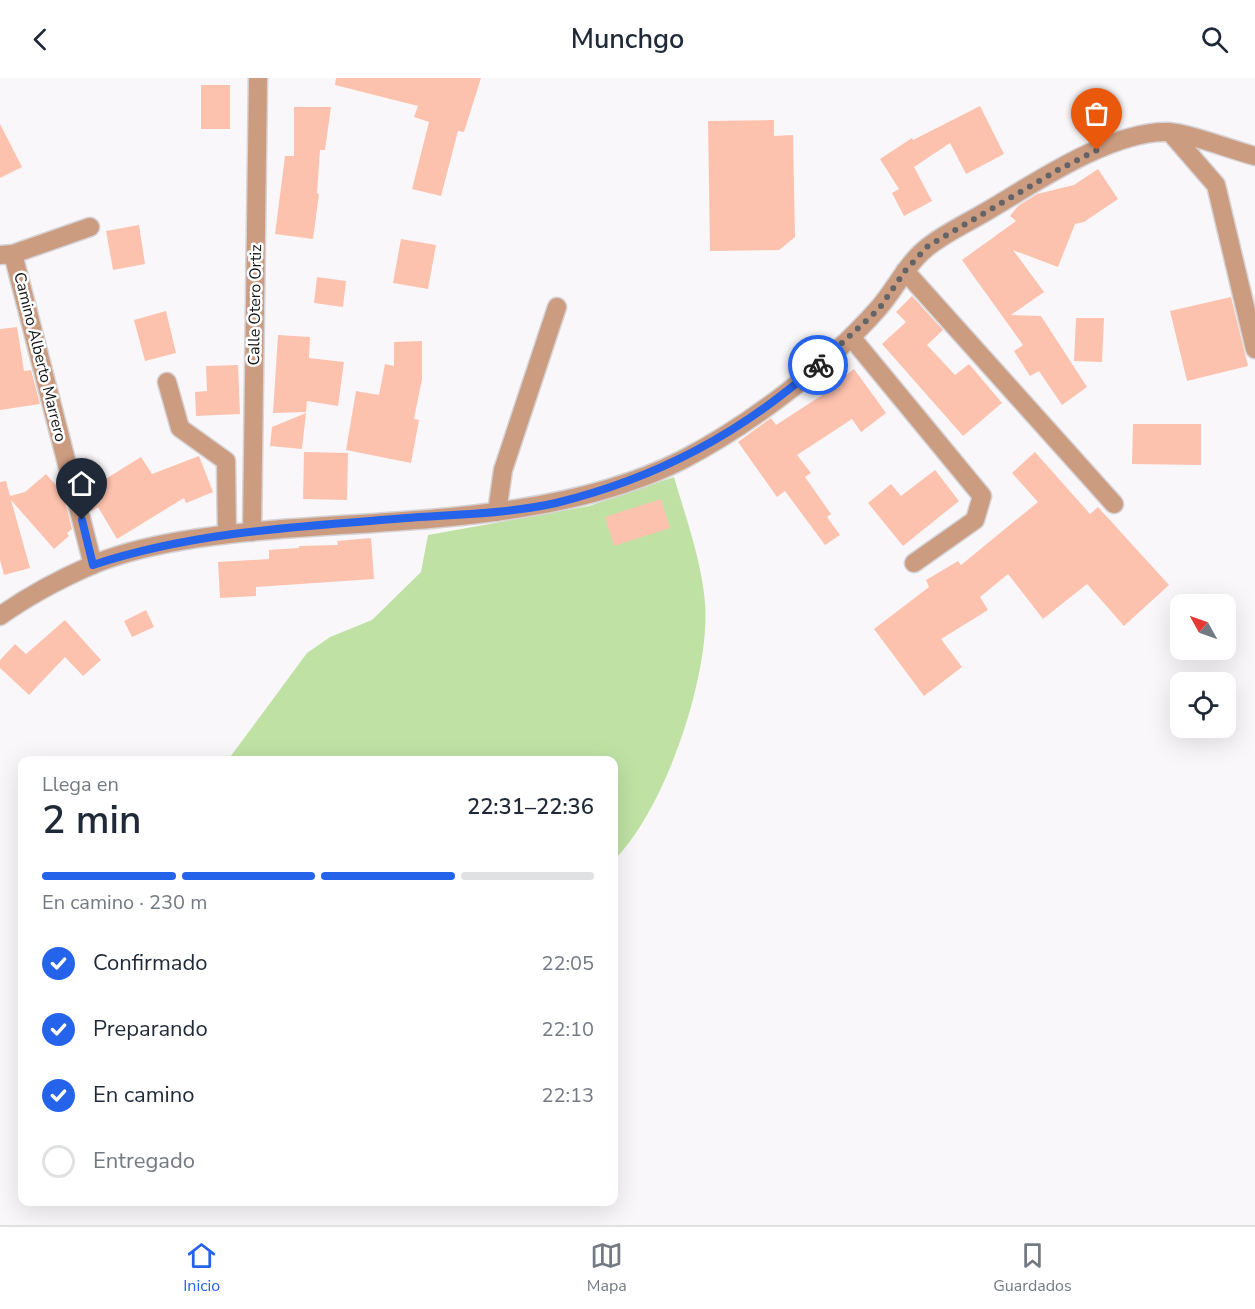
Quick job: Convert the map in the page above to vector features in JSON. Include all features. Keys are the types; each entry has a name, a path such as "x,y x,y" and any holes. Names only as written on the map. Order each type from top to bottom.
{"street":[{"name":"Calle Otero Ortiz","path":"252,532 258,78"},
{"path":"1170,132 1216,185 1255,349"},
{"path":"0,616 24,599 93,565 171,544 227,534 497,512 554,503 648,474 683,459 798,383 879,309 905,271 928,246 1058,170 1106,147 1144,134 1170,132 1255,156"},
{"path":"7,255 90,227"},
{"name":"Camino Alberto Marrero","path":"7,255 93,565"},
{"path":"905,271 1114,504"},
{"path":"497,512 503,470 557,306"},
{"path":"851,337 982,496 975,520 914,563"},
{"path":"167,382 180,428 226,461 227,534"}],"green space":[{"path":"674,477 700,570 705,602 705,632 700,666 681,739 651,809 633,838 618,855 618,756 231,756 307,653 330,637 372,620 421,572 428,535 589,506"}],"building":[{"path":"336,78 481,78 464,132 458,131 441,196 412,189 429,122 414,117 418,106 335,85"},
{"path":"201,85 230,85 230,129 201,129"},
{"path":"980,106 1004,154 966,174 950,143 914,167 932,201 904,216 892,193 899,189 880,159 912,138 913,140"},
{"path":"294,107 331,107 325,150 320,150 317,193 319,194 313,239 275,234 285,156 294,156"},
{"path":"774,120 774,136 793,135 795,237 779,250 710,251 708,121"},
{"path":"0,124 22,167 0,178"},
{"path":"1098,169 1118,199 1084,222 1075,224 1058,267 1013,250 1044,292 1011,315 1041,316 1087,387 1062,405 1039,371 1030,376 1014,351 1023,345 962,260 1016,221 1010,216 1018,206 1037,194 1074,185"},
{"path":"139,225 145,264 113,270 106,231"},
{"path":"401,239 436,245 428,289 393,283"},
{"path":"317,277 346,281 343,307 314,303"},
{"path":"912,296 943,330 927,345 955,375 969,364 1002,403 963,436 882,344 906,322 896,312"},
{"path":"1231,297 1248,366 1187,381 1170,311"},
{"path":"166,311 176,353 145,361 134,320"},
{"path":"1076,318 1104,318 1102,362 1074,361"},
{"path":"17,327 24,371 31,370 40,404 0,410 0,329"},
{"path":"278,335 310,337 309,358 344,362 338,406 307,401 306,412 273,413"},
{"path":"422,341 422,379 414,419 419,420 411,463 346,450 356,391 379,395 385,364 394,366 394,342"},
{"path":"238,365 240,414 196,416 195,392 207,391 206,366"},
{"path":"854,369 886,413 861,432 852,419 797,455 811,473 805,477 831,514 827,517 840,535 825,545 785,491 777,497 738,442 771,418 776,425 830,390 829,388"},
{"path":"306,413 302,449 270,446 272,427"},
{"path":"1133,424 1201,424 1201,465 1132,464"},
{"path":"304,452 348,453 347,500 303,499"},
{"path":"1035,452 1090,514 1098,507 1169,585 1124,626 1087,584 1043,619 1008,574 980,597 988,610 941,639 962,667 924,696 874,629 929,587 926,580 958,561 961,565 1038,502 1012,473"},
{"path":"199,456 213,492 186,503 184,498 117,539 98,507 91,512 86,491 141,457 152,474"},
{"path":"935,470 959,501 903,546 868,503 891,484 901,496"},
{"path":"46,474 63,493 72,529 67,533 69,536 54,549 11,500 30,568 4,575 0,560 0,482 6,481 10,496 25,492"},
{"path":"661,499 670,528 614,546 605,517"},
{"path":"371,538 374,579 256,587 256,596 220,598 218,562 269,559 269,550 299,548 299,546 338,545 337,541"},
{"path":"146,610 154,627 132,637 124,621"},
{"path":"65,620 101,660 83,676 65,657 29,695 0,668 0,660 15,644 26,654"}],"way so far":[{"path":"818,365 879,309 905,271 928,246 1058,170 1097,150"}],"route":[{"path":"82,520 93,565 115,557 171,544 227,534 497,512 554,503 648,474 683,459 798,383 818,365"}]}
